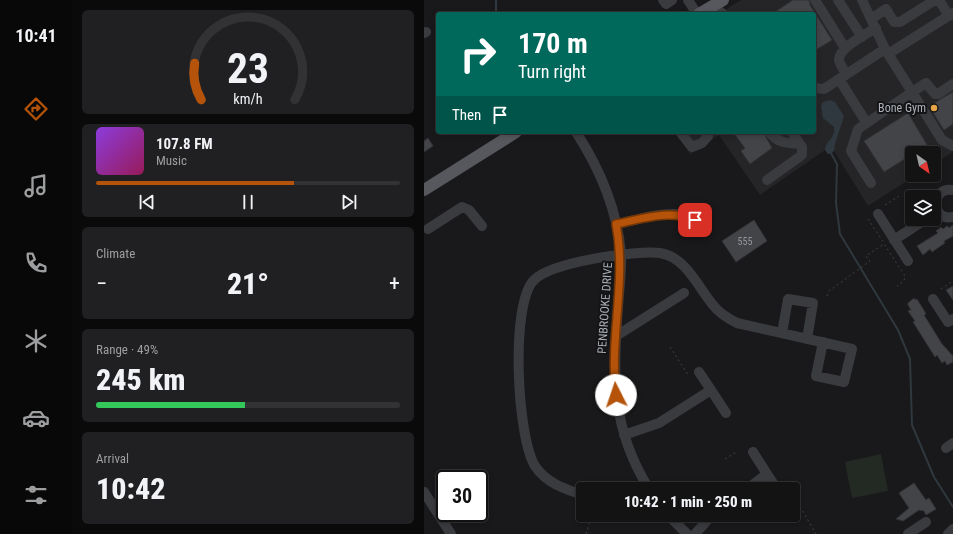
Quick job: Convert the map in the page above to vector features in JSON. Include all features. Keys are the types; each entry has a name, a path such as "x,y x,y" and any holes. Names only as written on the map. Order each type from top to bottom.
{"main road":[{"path":"701,12 715,2"},
{"path":"424,190 513,134"}],"street":[{"path":"663,0 666,4 672,0"},
{"path":"688,0 697,12"},
{"path":"815,0 845,48"},
{"path":"838,0 862,37"},
{"path":"866,122 843,77 839,61 840,55 845,48 862,37 886,9 894,22 900,22 935,0"},
{"path":"816,88 824,89 951,14 939,0"},
{"path":"863,1 887,52 942,140 953,146"},
{"path":"715,2 721,12"},
{"path":"871,183 851,149 858,129 866,122 926,83 935,94 938,94 953,84"},
{"name":"PENBROOKE DRIVE","path":"577,134 592,157 606,187 616,224 621,254 614,384 619,416 624,435 645,482"},
{"path":"682,134 692,147 706,140 708,134"},
{"path":"770,134 775,140 780,142 800,144"},
{"path":"767,180 804,152 793,134"},
{"path":"941,192 946,190 953,190"},
{"path":"425,228 462,207 469,210 482,226"},
{"path":"616,224 674,214 695,220 704,232"},
{"path":"878,214 908,261"},
{"path":"941,215 945,217 953,217"},
{"path":"894,240 915,226"},
{"path":"576,492 556,485 548,480 535,466 528,449 521,413 519,368 523,303 529,286 543,273 563,266 621,254 660,253 675,259 691,273 713,305 724,316 737,323 852,348 844,382 816,376 823,342"},
{"path":"616,336 684,293"},
{"path":"782,333 788,299 813,303 807,339"},
{"path":"933,299 951,323"},
{"path":"699,372 726,413"},
{"path":"624,435 659,423 711,390"},
{"path":"753,452 772,482"},
{"path":"756,482 767,474"},
{"path":"424,492 450,534"},
{"path":"675,522 687,534"},
{"path":"695,534 706,522"},
{"path":"908,534 926,522"},
{"path":"948,534 953,529"}],"path":[{"path":"884,205 899,196"},
{"path":"868,219 905,276 904,281 897,286"},
{"path":"826,296 829,291 870,261 866,256 884,244"},
{"path":"941,289 953,280"},
{"path":"670,347 689,376"},
{"path":"725,459 738,451"},
{"path":"800,507 816,534"},
{"path":"586,534 590,522"}],"shaded area":[{"path":"741,0 953,0 953,142 946,139 887,44 819,93 884,56 939,143 953,152 941,160 941,146 905,146 905,182 868,206 831,146 760,195 719,135 690,154 676,134 816,134 816,12 722,12"},
{"path":"830,100 835,102 844,116 834,151 831,154 828,154 825,150 834,134 834,127 823,118 821,106 823,102"},
{"path":"881,454 888,491 852,498 845,462"}],"building":[{"path":"793,0 809,0 814,12 775,12"},
{"path":"816,15 832,40 816,50"},
{"path":"953,92 953,124 944,130 929,106"},
{"path":"908,113 927,145 905,146 905,159 884,172 864,141"},
{"path":"734,134 764,134 772,148 750,164 741,151 745,148"},
{"path":"428,138 433,146 424,152 424,141"},
{"path":"754,220 767,241 736,262 722,241"},
{"path":"953,225 953,236 944,241 945,243 932,252 930,249 923,255 917,246 938,233 936,231 941,227 943,229 947,226 949,228"},
{"path":"953,286 953,300 946,290"},
{"path":"914,298 915,300 917,299 926,314 924,315 942,344 953,356 953,362 947,365 945,361 942,363 937,355 935,357 913,322 915,321 908,311 911,310 908,303"},
{"path":"914,483 926,500 929,498 936,509 926,515 924,511 919,510 903,521 896,519 909,508 899,493"}],"waterway":[{"path":"496,0 496,12"},
{"path":"831,153 837,164 836,203 840,234 898,330 910,359 912,425 934,477 953,507"}],"place":[{"name":"Bone Gym","path":"934,108"}],"route":[{"path":"616,395 614,372 621,254 616,224 674,214 695,220"}]}
